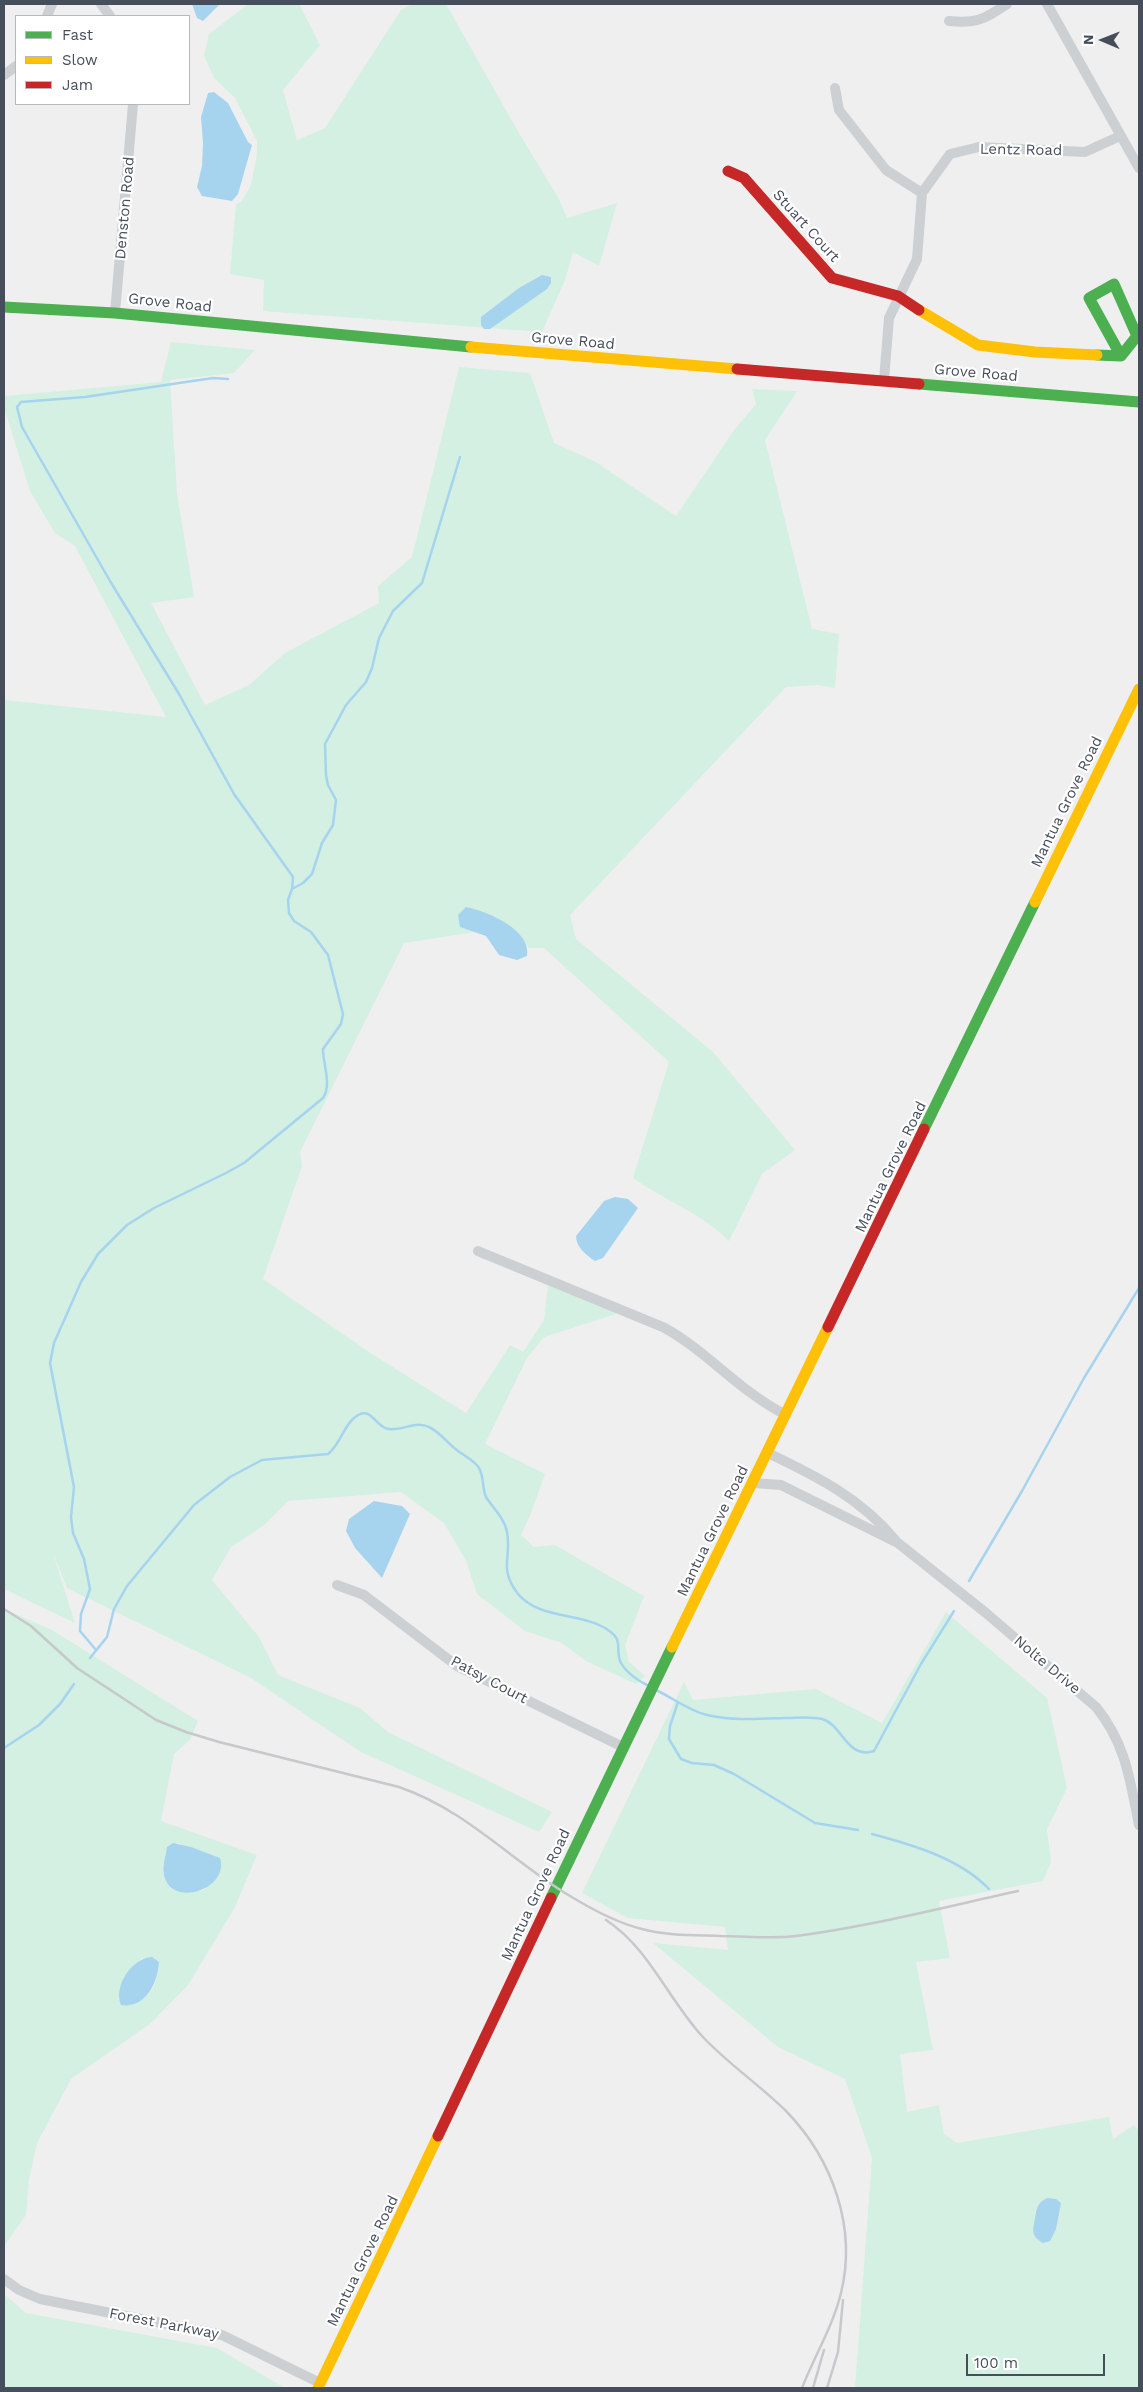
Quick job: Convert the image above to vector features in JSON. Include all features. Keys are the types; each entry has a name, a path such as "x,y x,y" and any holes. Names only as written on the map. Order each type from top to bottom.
{"main road":[{"name":"Stuart Court","path":"728,171 744,178 832,278 898,296 978,346 1035,352 1121,356"},
{"path":"1114,284 1137,336 1121,356 1089,298 1114,284"},
{"name":"Grove Road","path":"4,307 115,313 498,349 1139,402"},
{"name":"Mantua Grove Road","path":"319,2386 623,1747 1139,689"}],"street":[{"path":"101,4 109,15"},
{"path":"949,21 968,23 987,18 1007,4"},
{"path":"1047,4 1139,168"},
{"path":"4,75 15,67"},
{"path":"835,88 839,110 886,170 922,193 917,259 889,318 884,380"},
{"name":"Denston Road","path":"115,313 133,105"},
{"name":"Lentz Road","path":"922,193 950,154 978,147 1084,152 1120,136"},
{"path":"478,1250 663,1326 683,1338 767,1406 786,1415"},
{"name":"Nolte Drive","path":"768,1452 843,1492 881,1522 898,1543"},
{"name":"Nolte Drive","path":"753,1483 781,1485 898,1543 986,1613 1096,1707 1109,1723 1121,1746 1139,1825"},
{"name":"Patsy Court","path":"337,1585 364,1596 457,1666 623,1747"},
{"name":"Forest Parkway","path":"4,2279 19,2290 40,2300 222,2335 319,2386"}],"green space":[{"path":"248,4 299,4 320,45 283,90 297,140 325,128 401,10 412,4 446,4 520,135 558,197 567,218 617,203 599,266 573,252 565,280 542,332 263,311 264,280 230,274 236,204 241,202 251,185 257,154 257,141 235,98 214,78 204,56 209,34"},
{"path":"171,342 255,350 234,373 170,380 177,493 194,597 151,603 205,705 249,685 285,653 379,603 378,586 412,557 459,367 530,373 554,443 594,461 676,516 734,430 756,404 752,389 797,391 765,440 812,629 839,634 835,688 818,685 786,687 570,915 576,939 713,1052 795,1150 762,1174 729,1241 719,1231 695,1215 633,1178 669,1062 544,948 528,948 526,942 518,933 492,916 460,927 475,932 404,943 300,1152 302,1166 263,1279 372,1354 466,1413 510,1345 523,1352 544,1320 548,1284 619,1313 544,1337 527,1358 485,1444 545,1474 521,1535 534,1547 555,1545 644,1596 625,1645 629,1662 645,1676 636,1684 586,1661 562,1643 525,1631 477,1594 466,1561 444,1523 401,1492 288,1501 263,1526 231,1547 212,1580 259,1637 278,1675 360,1708 388,1732 552,1812 539,1832 361,1752 251,1678 67,1588 53,1553 75,1623 4,1589 4,700 166,717 75,546 55,533 30,491 4,407 4,396 161,382"},
{"path":"4,1609 52,1630 198,1721 190,1740 174,1754 161,1821 257,1855 234,1909 188,1985 151,2023 71,2079 37,2143 29,2179 26,2215 4,2246","holes":["177,1843 220,1858 204,1890 184,1892 174,1888 166,1879 163,1872","142,1958 159,1962 159,1968 157,1979 152,1989 140,2001 124,1977"]},
{"path":"946,1612 1047,1698 1067,1788 1047,1829 1051,1862 1043,1881 939,1901 950,1958 916,1962 933,2050 900,2054 907,2112 939,2105 944,2134 957,2143 1109,2117 1113,2139 1134,2125 1139,2131 1139,2388 855,2388 872,2158 845,2079 778,2047 653,1943 728,1950 725,1927 628,1918 582,1893 684,1682 693,1700 816,1689 882,1723"},
{"path":"4,2294 26,2313 217,2348 285,2388 4,2388"}],"water":[{"path":"192,4 220,4 203,21 197,18"},
{"path":"214,92 228,103 248,142 252,145 238,194 232,201 202,196 197,187 202,166 201,117 208,93"},
{"path":"542,275 551,277 551,283 547,289 490,329 484,329 481,325 481,317 519,288"},
{"path":"466,907 496,917 515,930 523,938 527,947 527,956 517,960 499,955 486,936 460,927 458,915"},
{"path":"615,1197 628,1199 638,1208 603,1258 595,1261 580,1247 576,1236 604,1201"},
{"path":"374,1501 402,1506 410,1514 382,1578 355,1548 346,1531 349,1519"},
{"path":"173,1843 191,1847 220,1858 221,1869 216,1879 209,1886 187,1893 177,1891 169,1885 164,1875 164,1865 167,1847"},
{"path":"152,1957 159,1962 156,1978 149,1992 137,2003 121,2005 119,1998 120,1990 126,1974 138,1962"},
{"path":"1047,2198 1056,2199 1061,2203 1056,2229 1050,2241 1043,2243 1034,2235 1033,2229 1038,2206"}],"waterway":[{"path":"96,1650 80,1631 81,1614 90,1589 84,1559 73,1533 71,1517 74,1487 50,1363 54,1343 81,1282 98,1254 127,1225 154,1208 244,1163 323,1098 327,1087 323,1049 341,1024 343,1014 328,955 311,932 294,921 289,913 288,900 292,889 293,877 234,794 179,694 110,581 22,427 17,407 21,402 85,397 213,378 228,379"},
{"path":"292,889 303,883 312,874 322,843 333,825 336,800 328,785 326,775 325,744 346,705 366,682 372,668 379,638 393,611 422,583 460,457"},
{"path":"969,1581 1022,1491 1084,1378 1139,1288"},
{"path":"90,1658 107,1637 114,1609 127,1586 194,1505 230,1477 262,1460 328,1454 336,1445 349,1423 363,1413 371,1416 385,1428 389,1429 399,1429 414,1425 429,1427 475,1463 481,1471 486,1497 506,1527 508,1541 507,1570 512,1585 518,1594 538,1608 586,1620 608,1630 618,1642 619,1658 623,1666 632,1676 647,1685"},
{"path":"656,1690 694,1711 716,1717 746,1719 808,1717 822,1719 835,1727 851,1746 857,1750 865,1752 874,1751 921,1664 954,1611"},
{"path":"4,1748 39,1725 60,1704 74,1684"},
{"path":"678,1702 670,1726 669,1739 681,1759 692,1763 714,1765 734,1774 815,1823 858,1830"},
{"path":"872,1834 919,1848 950,1861 977,1878 989,1889"}],"railway":[{"path":"4,1609 31,1626 77,1668 156,1720 219,1742 399,1787 424,1797 468,1823 570,1896 605,1916 633,1926 662,1933 681,1935 787,1937 880,1922 1018,1891"},
{"path":"606,1920 621,1932 646,1959 702,2036 722,2056 787,2112 817,2151 829,2173 843,2220 846,2244 845,2269 838,2305 802,2388"},
{"path":"827,2388 838,2352 843,2300"},
{"path":"813,2388 824,2350"}],"traffic: fast":[{"path":"1097,355 1121,356 1137,336 1114,284 1089,298 1121,356"},
{"path":"4,307 115,313 471,347"},
{"path":"919,384 1139,402"},
{"path":"924,1129 1035,902"},
{"path":"551,1898 672,1647"}],"traffic: slow":[{"path":"919,310 978,345 1035,352 1097,355"},
{"path":"471,347 737,369"},
{"path":"1035,902 1139,689"},
{"path":"672,1647 828,1327"},
{"path":"318,2388 438,2136"}],"traffic: jam":[{"path":"728,171 744,178 832,278 898,296 919,310"},
{"path":"737,369 919,384"},
{"path":"828,1327 924,1129"},
{"path":"438,2136 551,1898"}]}
